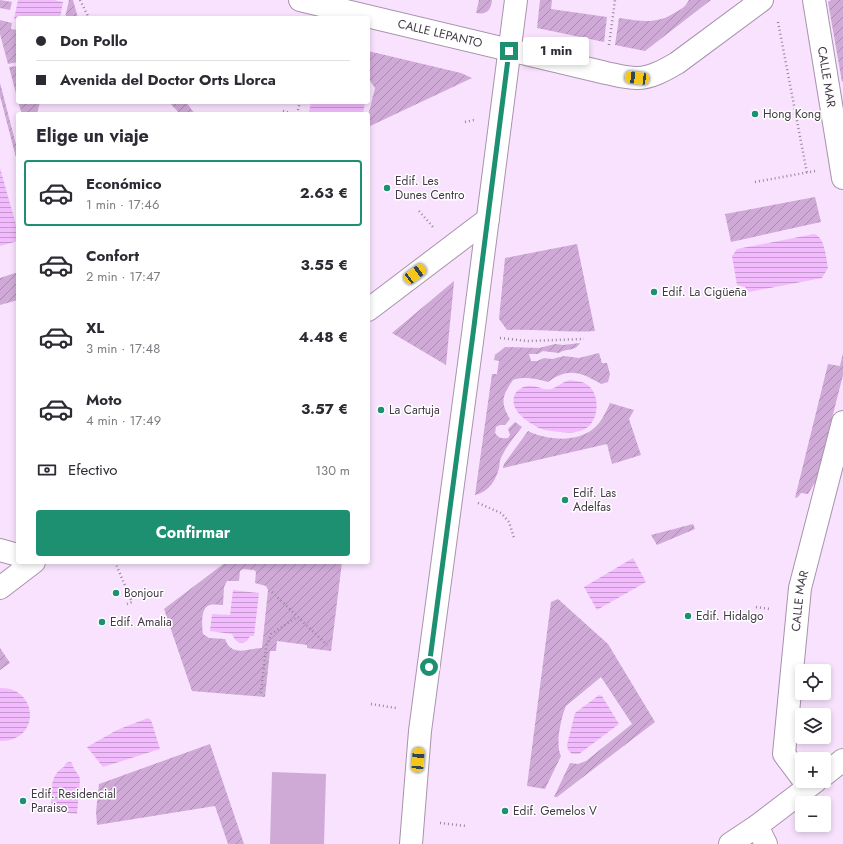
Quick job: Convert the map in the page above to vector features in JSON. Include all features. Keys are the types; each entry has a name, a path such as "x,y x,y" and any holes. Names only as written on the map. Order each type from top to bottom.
{"street":[{"name":"CALLE LEPANTO","path":"300,0 366,16"},
{"path":"411,844 420,730 516,0"},
{"name":"CALLE MAR","path":"814,0 843,178"},
{"name":"CALLE LEPANTO","path":"370,17 509,51 606,73 637,78 663,71 770,7"},
{"path":"370,308 488,219"},
{"name":"CALLE MAR","path":"795,765 784,754 800,588 843,422"},
{"path":"0,550 16,554"},
{"path":"0,588 31,564"},
{"path":"831,768 843,760"},
{"path":"730,844 761,835 804,788"}],"path":[{"path":"80,0 88,16"},
{"path":"606,73 615,0"},
{"path":"770,7 807,173"},
{"path":"283,111 287,112"},
{"path":"465,122 471,120"},
{"path":"755,182 814,172"},
{"path":"473,334 528,341 584,339"},
{"path":"474,502 501,513 509,522 514,538"},
{"path":"116,564 132,602 127,604"},
{"path":"272,592 327,645"},
{"path":"756,607 770,609"},
{"path":"261,693 266,648 271,634 297,617"}],"shaded area":[{"path":"0,0 12,2 10,10 0,8"},
{"path":"18,0 54,0 63,2 60,16 16,16 16,20 14,19"},
{"path":"69,0 73,0 77,16 65,16"},
{"path":"479,0 492,0 491,7 488,11 476,13"},
{"path":"540,0 552,0 551,9 607,17 604,42 537,28"},
{"path":"689,0 711,0 645,51 615,45 619,18 648,21 662,19 682,8"},
{"path":"831,0 843,0 842,82 828,2"},
{"path":"0,20 12,23 11,29 16,30 16,62 8,64 0,34"},
{"path":"370,51 461,73 472,78 370,126 369,112 375,88 370,81"},
{"path":"16,66 16,93 9,67"},
{"path":"0,83 16,144 16,157 0,96"},
{"path":"19,104 40,104 38,112 21,112"},
{"path":"171,104 188,104 194,112 178,112"},
{"path":"311,104 365,104 363,112 309,112"},
{"path":"0,168 16,225 16,242 0,246"},
{"path":"815,197 821,222 731,242 725,214"},
{"path":"814,234 821,239 826,254 828,268 822,278 749,292 745,287 737,285 732,256 737,249"},
{"path":"577,244 595,331 573,332 507,330 499,319 505,258"},
{"path":"16,273 16,301 0,305 0,278"},
{"path":"454,282 446,365 392,333"},
{"path":"580,343 576,348 559,353 543,351 538,354 529,354 531,361 564,356 579,358 599,353 602,363 607,363 610,374 608,382 601,384 581,374 574,373 562,374 548,382 526,378 513,380 506,390 504,399 505,408 510,419 505,425 496,427 495,433 500,438 508,438 510,435 508,429 515,422 522,427 503,454 494,481 484,491 475,495 492,374 497,374 499,361 494,360 495,355 505,347 539,348 555,344 563,345"},
{"path":"843,353 843,375 816,481 808,494 801,493 795,498 828,364 840,366"},
{"path":"570,380 588,385 595,395 597,408 593,421 586,428 571,432 544,430 524,419 516,410 514,405 515,394 518,390 525,386 551,389"},
{"path":"610,403 634,410 629,419 641,455 612,464 607,444 503,468 504,464 528,431 561,439 578,436 596,427"},
{"path":"693,524 695,529 657,545 651,535"},
{"path":"633,558 646,582 597,610 584,587"},
{"path":"223,564 342,564 331,651 307,648 307,645 277,641 276,651 270,651 265,697 192,691 164,609","holes":["243,569 254,570 256,572 255,583 266,586 268,590 262,648 241,651 236,650 228,645 225,639 209,638 203,634 203,613 210,605 223,605 224,587 227,581 239,581 240,571"]},
{"path":"233,590 259,593 254,636 250,636 247,641 242,643 234,639 232,634 210,631 212,614 230,615"},
{"path":"558,599 608,644 655,722 557,797 554,797 570,763 578,764 586,761 632,724 601,677 566,706 562,717 559,738 559,751 561,756 545,789 527,786 551,602"},
{"path":"0,648 10,663 0,670"},
{"path":"0,688 13,690 22,696 28,705 30,714 28,724 23,733 13,739 0,741"},
{"path":"599,695 602,696 619,724 579,754 572,754 568,750 567,745 575,713"},
{"path":"148,718 151,720 160,749 103,767 87,747 117,730"},
{"path":"210,744 244,844 228,844 215,806 97,825 96,812 99,784"},
{"path":"66,763 72,763 80,779 77,814 51,811 53,780 55,775 64,767"},
{"path":"272,772 326,774 324,844 270,844"}],"place":[{"name":"Hong Kong","path":"755,114"},
{"name":"Edif. Les Dunes Centro","path":"387,188"},
{"name":"Edif. La Cigüeña","path":"654,292"},
{"name":"La Cartuja","path":"381,410"},
{"name":"Edif. Las Adelfas","path":"565,500"},
{"name":"Bonjour","path":"116,593"},
{"name":"Edif. Hidalgo","path":"688,616"},
{"name":"Edif. Amalia","path":"102,622"},
{"name":"Edif. Residencial Paraiso","path":"23,801"},
{"name":"Edif. Gemelos V","path":"505,811"}],"route":[{"path":"429,667 509,51"}]}
